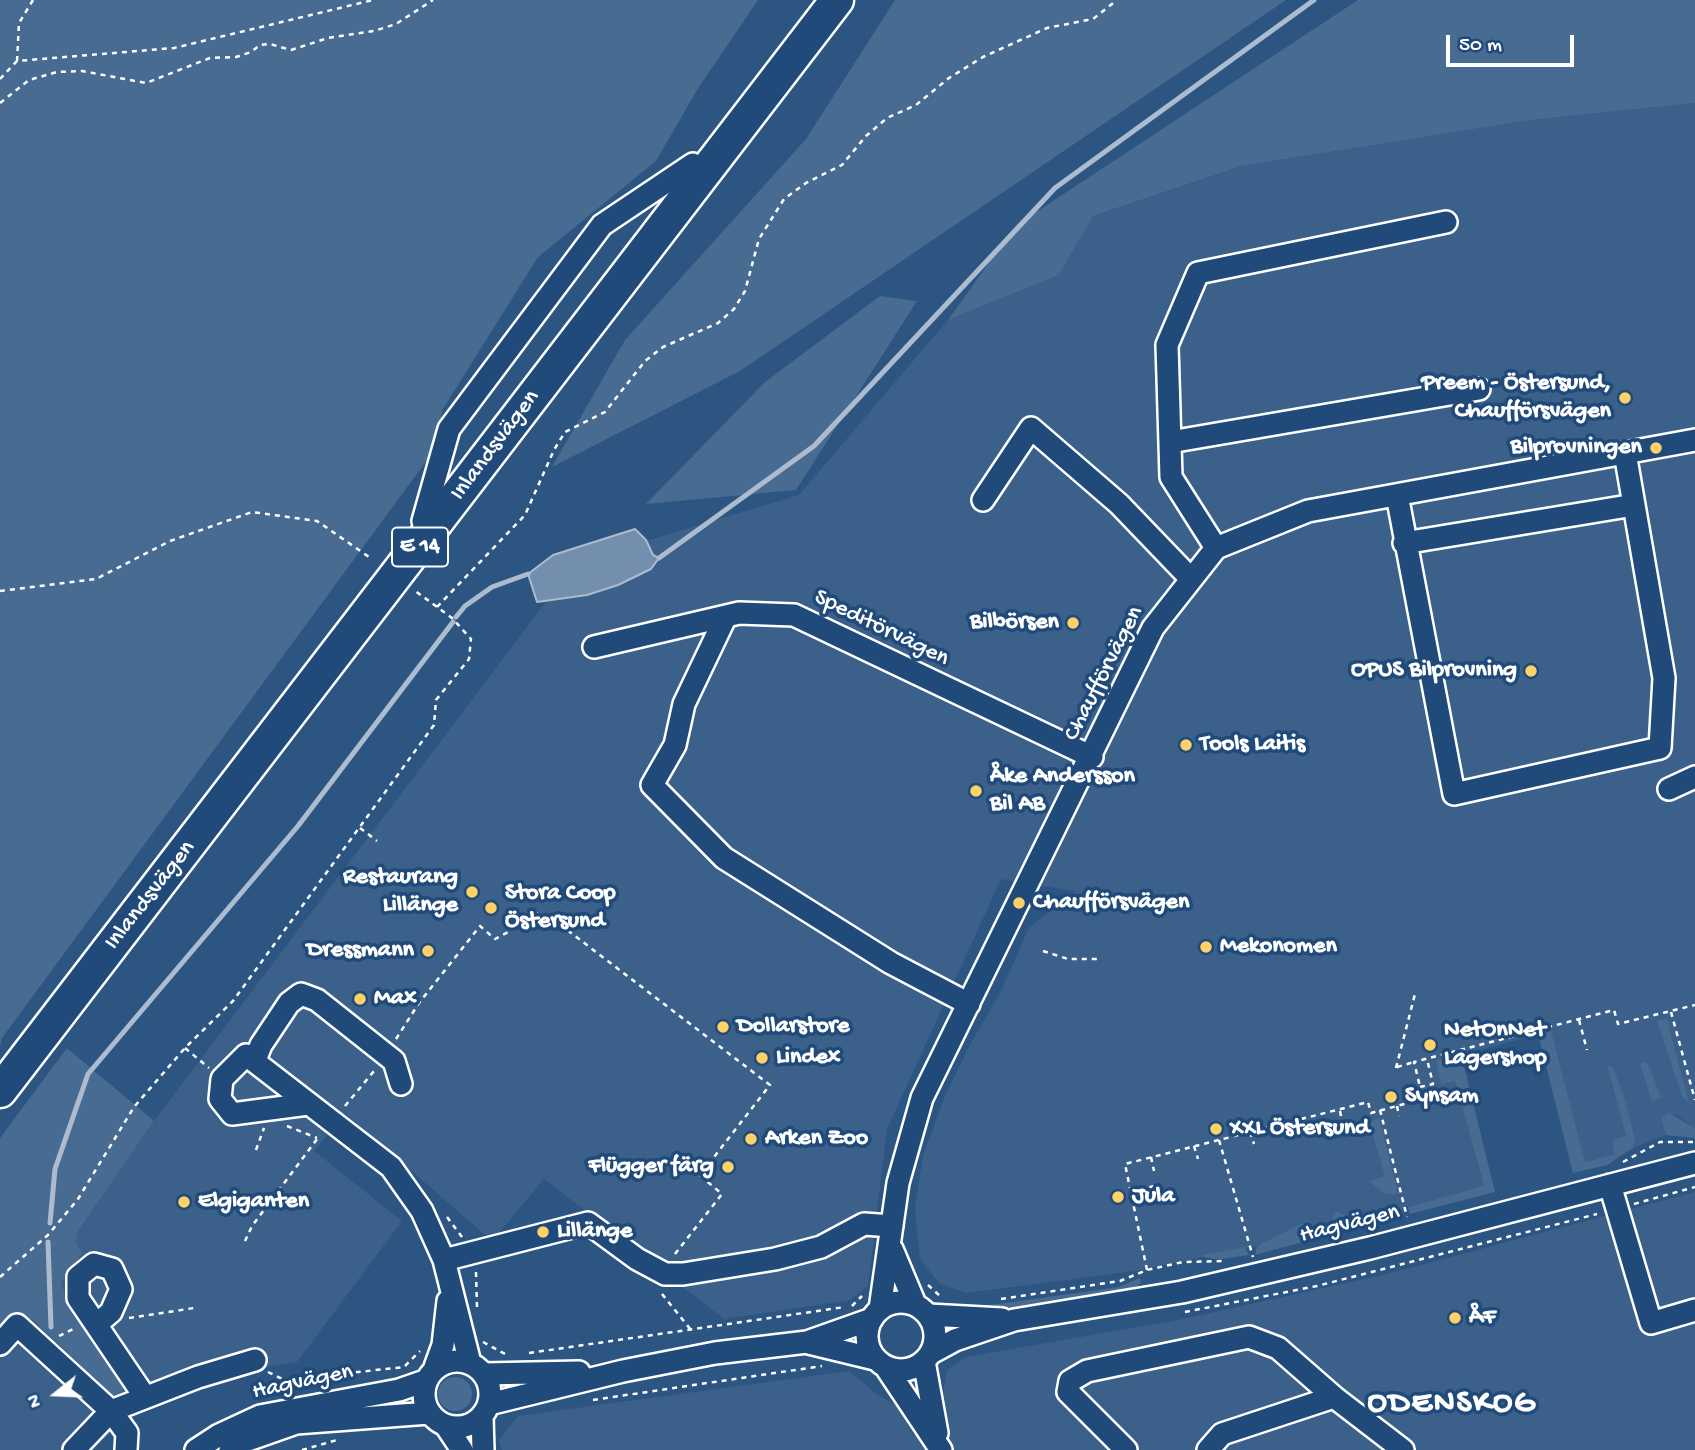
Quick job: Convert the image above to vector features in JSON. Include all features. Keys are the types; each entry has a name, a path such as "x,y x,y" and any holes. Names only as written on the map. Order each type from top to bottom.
{"highway":[{"name":"Inlandsvägen","path":"0,1064 423,521 817,0"},
{"name":"Inlandsvägen","path":"0,1091 837,0"}],"street":[{"path":"1216,548 1171,477 1167,345 1198,273 1446,222"},
{"path":"1170,442 1479,389"},
{"path":"983,500 1031,428 1119,504 1191,579"},
{"name":"Chaufförvägen","path":"892,1236 901,1168 922,1098 1092,757 1153,628 1216,548 1308,511 1695,440"},
{"path":"1397,495 1404,543 1454,794 1660,748 1664,678 1625,453"},
{"path":"1404,543 1634,505"},
{"name":"Speditörvägen","path":"594,647 739,612 794,615 1092,757"},
{"path":"726,615 684,704 675,745 652,785 724,858 891,963 969,1004"},
{"path":"1670,789 1695,777"},
{"path":"256,1060 261,1045 289,1003 301,994 317,1000 394,1061 401,1084"},
{"path":"308,1104 232,1114 220,1099 222,1079 246,1055 256,1060 331,1123 391,1167 422,1210 444,1259 477,1369 490,1391 485,1410 483,1450"},
{"name":"Hagvägen","path":"928,1357 955,1340 1014,1320 1182,1292 1614,1176 1695,1163"},
{"path":"1614,1176 1651,1323 1695,1310"},
{"path":"444,1259 588,1223 637,1259 662,1286 683,1274 821,1247 864,1224 892,1236 895,1282 866,1336 880,1363 941,1450"},
{"path":"895,1282 922,1310 936,1331 928,1357 941,1450"},
{"path":"450,1285 443,1345 423,1398 462,1450"},
{"path":"437,1420 468,1426 485,1410 623,1371 715,1353 807,1342 843,1329 898,1302 922,1310"},
{"name":"Hagvägen","path":"922,1310 1014,1320"},
{"path":"97,1324 145,1398"},
{"path":"0,1344 17,1325 111,1411 127,1433 125,1450"},
{"path":"1126,1450 1074,1400 1068,1392 1070,1381 1087,1371 1249,1337 1278,1348 1334,1398 1403,1450"},
{"path":"807,1342 908,1370 928,1357"},
{"path":"74,1450 111,1411 198,1377 255,1360"},
{"path":"430,1374 456,1360 477,1369 623,1371"},
{"name":"Hagvägen","path":"196,1450 219,1435 260,1416 399,1390 430,1374"},
{"path":"1208,1450 1222,1434 1334,1398"},
{"name":"Hagvägen","path":"230,1450 245,1441 296,1423 437,1420"}],"path":[{"path":"0,79 17,61 19,23 33,0"},
{"path":"17,61 174,48 373,0"},
{"path":"0,103 29,80 57,72 82,71 146,83 210,58 236,57 260,45 270,44 291,50 328,38 374,32 396,24 433,0"},
{"path":"437,607 525,515 565,432 605,412 645,361 663,347 718,323 734,309 745,290 759,239 783,198 842,165 866,136 887,118 925,100 949,78 983,57 1047,28 1093,19 1117,0"},
{"path":"0,591 96,579 170,541 252,512 317,521 372,559"},
{"path":"0,1276 48,1235 78,1199 134,1107 185,1048 233,1001 274,949 358,827 434,725 436,700 470,659 471,639 463,627 406,585"},
{"path":"358,827 377,841"},
{"path":"245,1241 252,1226 385,1055 419,1003 480,926 495,939 512,930 530,910 562,926 770,1085 698,1174 722,1194 673,1257 662,1286 691,1329"},
{"path":"1043,951 1068,959 1099,960"},
{"path":"1415,993 1396,1068 1614,1010 1618,1024 1695,1005"},
{"path":"1671,1011 1695,1100"},
{"path":"1579,1020 1587,1050"},
{"path":"1420,1087 1433,1084 1427,1059"},
{"path":"1147,1270 1125,1164 1367,1102 1371,1113 1423,1099 1414,1062"},
{"path":"1397,1106 1399,1116"},
{"path":"1339,1110 1342,1121"},
{"path":"1380,1110 1408,1221"},
{"path":"256,1150 264,1134 266,1111"},
{"path":"1295,1121 1299,1132"},
{"path":"1250,1132 1254,1144"},
{"path":"1219,1140 1256,1260"},
{"path":"1614,1176 1631,1155 1660,1142 1695,1142"},
{"path":"1194,1146 1198,1159"},
{"path":"1151,1157 1154,1171"},
{"path":"1130,1192 1158,1185"},
{"path":"988,1301 1120,1281 1147,1270 1183,1262 1230,1261"},
{"path":"519,1354 850,1306 874,1286 920,1278 948,1303"},
{"path":"843,1329 850,1306"},
{"path":"255,1360 284,1380 404,1367 425,1346 443,1345"}],"shaded area":[{"path":"0,0 758,0 697,90 656,161 538,257 443,409 433,452 2,1038 0,1046"},
{"path":"895,0 1286,0 740,371 552,467 625,340 806,139"},
{"path":"1358,0 1695,0 1695,103 1531,120 1242,166 1093,216 1059,275 948,320 1015,226"},
{"path":"1695,103 1695,1128 1676,1115 1661,1118 1666,1135 1633,1148 1635,1139 1608,1065 1626,1136 1615,1154 1585,1162 1550,1031 1436,1062 1455,1080 1484,1187 1402,1208 1377,1210 1369,1218 1372,1224 1351,1229 1349,1219 1332,1218 1334,1222 1318,1226 1320,1233 1309,1235 1306,1222 1257,1246 1135,1271 966,1293 939,1283 920,1259 915,1208 923,1156 945,1096 973,1039 999,995 1029,928 1075,891 1001,879 887,1129 868,1286 850,1300 724,1319 544,1179 492,1241 345,1113 314,1151 402,1221 297,1362 212,1377 135,1411 92,1450 0,1450 0,1328 19,1316 33,1320 112,1396 61,1284 82,1255 76,1243 78,1231 154,1121 576,562 799,495 948,320 1059,275 1093,216 1243,166 1531,120"},
{"path":"880,296 917,301 796,490 646,504 765,382"},
{"path":"635,529 646,540 653,555 659,558 651,569 618,585 587,595 537,602 528,574 553,555"},
{"path":"1667,1018 1689,1103 1682,1096 1657,1021"},
{"path":"1551,1031 1585,1162 1615,1154 1612,1140 1626,1136 1607,1064 1613,1068 1623,1093 1635,1139 1633,1148 1607,1165 1573,1173 1538,1034"},
{"path":"67,1048 154,1121 78,1231 76,1243 82,1254 61,1284 68,1300 122,1376 123,1391 113,1396 33,1320 19,1316 0,1328 0,1138"},
{"path":"1461,1054 1495,1192 1410,1214 1408,1207 1484,1186 1455,1081 1441,1084 1436,1061"},
{"path":"1644,1062 1649,1065 1661,1098 1652,1101 1640,1064"},
{"path":"1669,1113 1695,1128 1695,1138 1666,1135 1661,1118"},
{"path":"1379,1118 1398,1194 1384,1194 1369,1181 1385,1176 1369,1122"},
{"path":"1695,1192 1695,1450 502,1450 499,1440 518,1416 849,1371 878,1395 901,1408 912,1435 938,1424 947,1370 965,1357 1173,1321 1383,1275"},
{"path":"1402,1208 1404,1216 1372,1224 1368,1218 1377,1210"},
{"path":"1337,1211 1349,1219 1351,1229 1255,1255 1257,1246 1307,1221 1309,1235 1337,1229 1332,1218"},
{"path":"1245,1247 1249,1255 1220,1259 1202,1255"},
{"path":"1140,1278 1141,1283 1129,1291 1115,1294 1003,1311 955,1310 959,1306 984,1306 1119,1287"},
{"path":"455,1377 467,1382 472,1394 467,1406 455,1411 443,1406 438,1394 443,1382"}],"waterway":[{"path":"659,558 814,446 1055,188 1314,0"},
{"path":"456,617 465,606 492,587 528,574"},
{"path":"50,1223 55,1169 88,1074 298,826 453,622"},
{"path":"48,1242 51,1327"}],"place":[{"name":"Preem - Östersund, Chaufförsvägen","path":"1625,398"},
{"name":"Bilprovningen","path":"1656,448"},
{"name":"Bilbörsen","path":"1073,623"},
{"name":"OPUS Bilprovning","path":"1531,671"},
{"name":"Tools Laitis","path":"1186,745"},
{"name":"Åke Andersson Bil AB","path":"976,791"},
{"name":"Restaurang Lillänge","path":"472,892"},
{"name":"Chaufförsvägen","path":"1019,903"},
{"name":"Stora Coop Östersund","path":"491,908"},
{"name":"Mekonomen","path":"1206,947"},
{"name":"Dressmann","path":"428,951"},
{"name":"Max","path":"360,999"},
{"name":"Dollarstore","path":"723,1027"},
{"name":"NetOnNet Lagershop","path":"1430,1045"},
{"name":"Lindex","path":"762,1058"},
{"name":"Synsam","path":"1391,1097"},
{"name":"XXL Östersund","path":"1216,1129"},
{"name":"Arken Zoo","path":"751,1139"},
{"name":"Flügger färg","path":"728,1167"},
{"name":"Jula","path":"1118,1197"},
{"name":"Elgiganten","path":"184,1202"},
{"name":"Lillänge","path":"543,1232"},
{"name":"ÅF","path":"1455,1318"}],"district":[{"name":"ODENSKOG","path":"1452,1405"}]}
